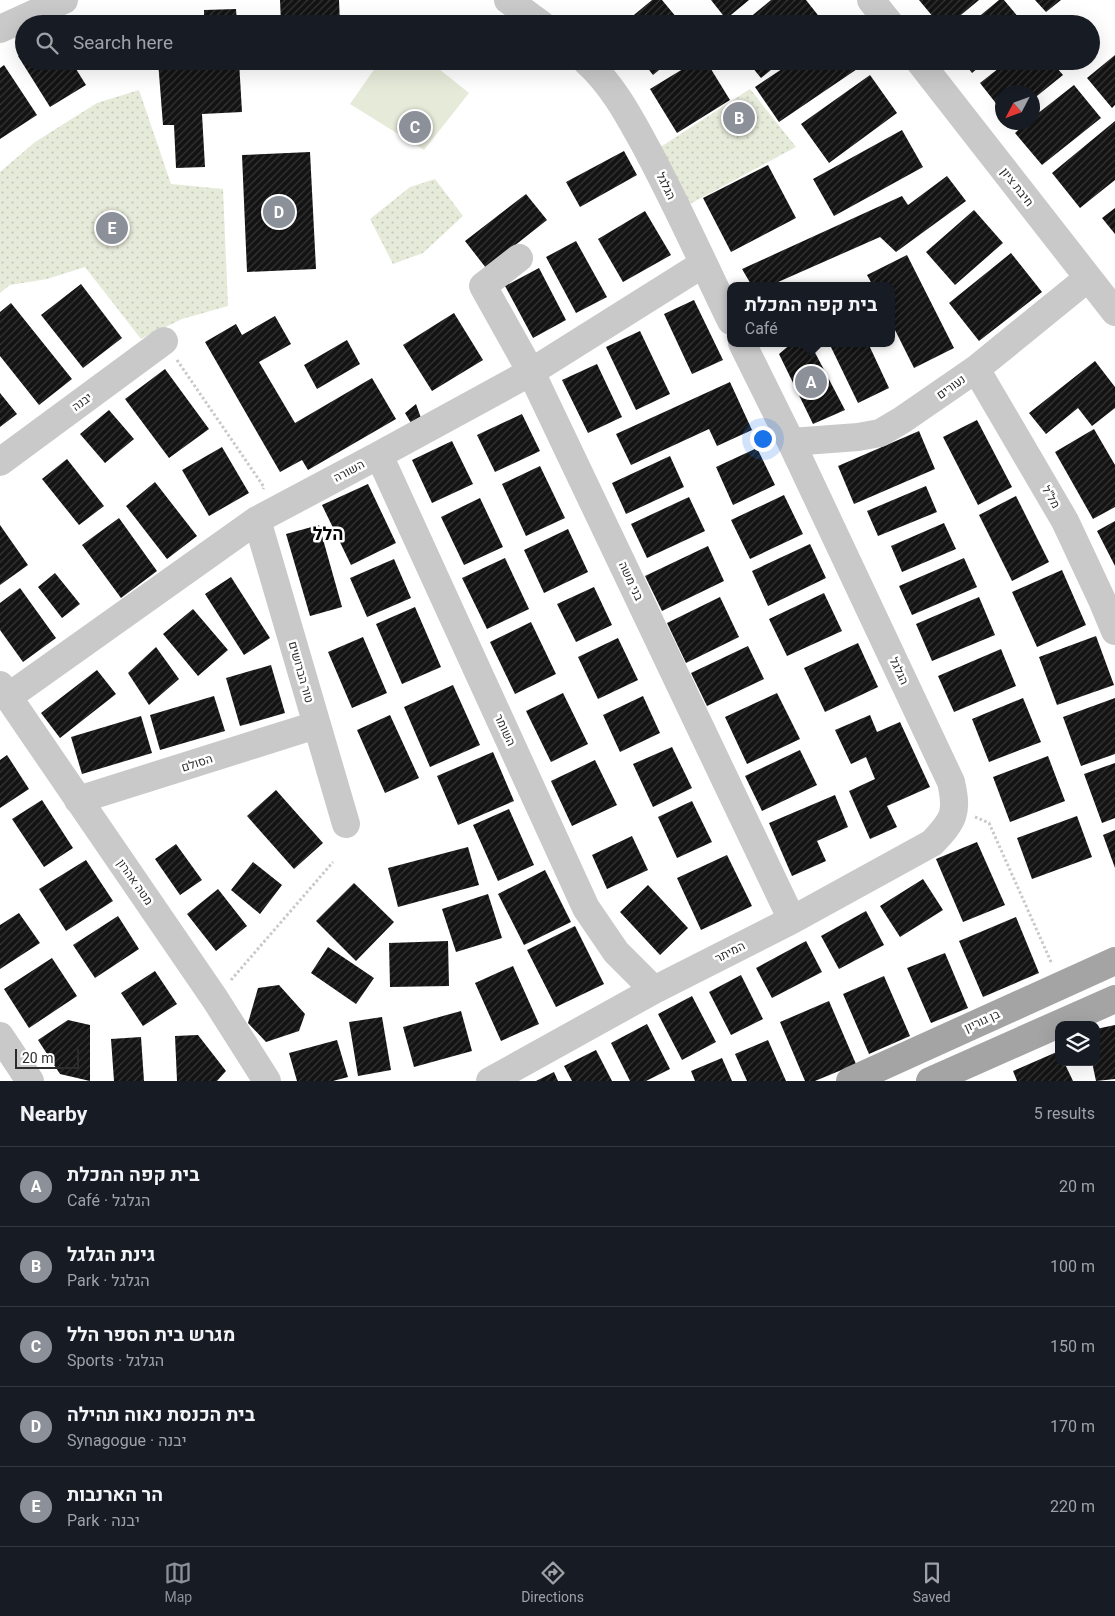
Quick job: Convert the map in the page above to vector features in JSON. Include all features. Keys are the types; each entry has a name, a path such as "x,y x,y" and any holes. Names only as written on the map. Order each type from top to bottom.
{"main road":[{"name":"בן גוריון","path":"850,1081 1115,961"},
{"path":"930,1081 1115,999"}],"street":[{"path":"31,15 64,0"},
{"path":"508,0 529,15"},
{"path":"871,0 883,15"},
{"path":"0,29 15,22"},
{"name":"הגלגל","path":"597,70 627,113 661,174 727,313"},
{"name":"חיבת ציון","path":"926,70 1115,312"},
{"name":"בני משה","path":"519,258 483,286 531,372 792,920"},
{"name":"השורה","path":"4,691 258,520 531,372 703,264"},
{"name":"נעורים","path":"791,442 858,438 880,433 976,369 1088,278"},
{"name":"יבנה","path":"0,462 164,341"},
{"name":"הגלגל","path":"744,347 791,442 951,782 955,808"},
{"name":"מל\"ל","path":"976,369 1065,521 1115,631"},
{"name":"השומר","path":"379,455 586,908 616,952 654,990"},
{"name":"טור הברושים","path":"258,520 346,824"},
{"name":"מטה אהרון","path":"4,691 215,999 267,1081"},
{"name":"הסולם","path":"78,800 316,725"},
{"name":"המיתר","path":"490,1081 654,990 792,920 932,843 948,826 955,808"},
{"path":"0,1036 30,1081"}],"path":[{"path":"164,341 264,487 258,520"},
{"path":"955,808 988,823 1062,985"},
{"path":"215,999 333,862"}],"green space":[{"path":"374,70 440,70 469,93 424,150 350,104"},
{"path":"750,89 796,147 688,205 659,148"},
{"path":"139,90 171,184 223,189 228,306 182,319 141,339 85,267 47,279 10,285 0,293 0,172 35,142 97,103"},
{"path":"435,179 463,216 423,253 393,264 370,219 410,187"}],"building":[{"path":"280,0 339,0 340,15 281,15"},
{"path":"652,0 662,0 674,15 634,15"},
{"path":"711,0 749,0 731,15 723,15"},
{"path":"771,0 806,0 818,15 753,15"},
{"path":"919,0 979,0 961,15 932,15"},
{"path":"999,0 1004,0 1016,15 981,15"},
{"path":"1035,0 1061,0 1046,12"},
{"path":"236,9 236,15 204,15 204,10"},
{"path":"1115,55 1115,105 1112,108 1087,78 1097,70 1100,70 1100,67"},
{"path":"4,65 37,115 0,139 0,68"},
{"path":"27,70 77,70 86,85 50,107"},
{"path":"159,70 240,70 242,112 202,114 205,167 176,168 174,125 163,125"},
{"path":"649,70 659,70 653,75"},
{"path":"681,70 712,70 730,100 677,133 650,89"},
{"path":"754,70 771,70 761,78"},
{"path":"780,70 856,70 779,122 755,87"},
{"path":"997,70 1059,70 1063,75 1040,94 1040,85 995,85 995,102 980,83"},
{"path":"870,75 897,113 829,163 801,124"},
{"path":"1074,85 1101,118 1042,165 1015,133 1018,130 1040,130 1040,112"},
{"path":"1115,121 1115,180 1080,208 1052,173"},
{"path":"902,130 923,167 834,216 813,179"},
{"path":"624,151 637,175 580,207 566,182"},
{"path":"310,152 316,269 247,272 242,155"},
{"path":"768,165 796,218 731,252 703,198"},
{"path":"947,176 966,201 896,252 880,237 778,282 750,282 742,269 902,196 908,205"},
{"path":"526,194 547,220 486,268 465,241"},
{"path":"1115,208 1115,234 1102,218"},
{"path":"974,210 1003,243 955,285 926,252"},
{"path":"645,211 671,255 623,282 598,239"},
{"path":"576,241 607,297 576,313 546,257"},
{"path":"1011,253 1042,292 979,341 949,303"},
{"path":"907,255 954,348 914,368 895,330 895,282 871,282 867,275"},
{"path":"539,268 566,320 533,338 505,286"},
{"path":"81,284 122,338 83,368 41,315"},
{"path":"694,300 723,360 692,374 664,314"},
{"path":"11,303 72,379 39,405 0,356 0,312"},
{"path":"454,313 483,360 432,391 403,345"},
{"path":"275,316 291,344 259,362 295,423 372,378 396,419 308,470 302,460 280,472 205,342 236,324 242,335"},
{"path":"640,331 670,394 636,410 606,347"},
{"path":"347,340 360,364 317,389 304,365"},
{"path":"787,347 812,347 845,410 813,424 779,354"},
{"path":"831,347 870,347 889,388 858,403"},
{"path":"1095,361 1115,387 1115,408 1092,426 1078,408 1046,434 1029,413"},
{"path":"597,364 622,417 588,433 562,380"},
{"path":"165,369 209,429 169,458 125,399"},
{"path":"730,382 752,430 717,446 709,429 631,465 616,434"},
{"path":"0,393 17,414 0,427"},
{"path":"416,404 421,418 411,423 405,413"},
{"path":"109,410 134,439 105,463 80,434"},
{"path":"522,414 540,451 495,472 477,435"},
{"path":"977,420 1012,487 978,505 943,437"},
{"path":"1094,429 1115,465 1115,507 1093,519 1055,452"},
{"path":"919,431 935,469 854,504 838,466"},
{"path":"452,441 473,484 432,503 412,460"},
{"path":"222,447 249,493 209,516 182,470"},
{"path":"757,448 775,485 733,505 716,467"},
{"path":"670,456 684,487 626,514 612,483"},
{"path":"67,459 104,506 79,525 42,479"},
{"path":"540,466 565,518 526,536 502,484"},
{"path":"155,482 197,536 167,559 126,506"},
{"path":"368,484 396,543 351,565 322,505"},
{"path":"926,486 937,512 878,536 867,511"},
{"path":"784,495 803,534 750,559 731,520"},
{"path":"1016,496 1049,562 1012,581 979,515"},
{"path":"689,497 705,531 647,558 631,524"},
{"path":"480,498 503,547 464,565 441,517"},
{"path":"119,518 157,571 121,598 82,545"},
{"path":"1115,521 1115,566 1097,531"},
{"path":"944,523 956,549 902,572 891,546"},
{"path":"0,525 28,565 0,585"},
{"path":"319,525 342,607 310,616 286,534"},
{"path":"568,529 588,572 544,593 524,550"},
{"path":"810,544 826,578 768,606 752,571"},
{"path":"708,546 724,581 662,611 645,576"},
{"path":"505,558 529,609 487,629 462,578"},
{"path":"964,558 977,587 912,615 899,586"},
{"path":"394,559 411,598 367,617 350,578"},
{"path":"1062,570 1086,625 1037,647 1012,592"},
{"path":"55,573 80,604 62,618 38,587"},
{"path":"231,577 270,638 244,655 205,594"},
{"path":"594,587 612,625 576,642 557,604"},
{"path":"20,588 56,638 23,662 0,630 0,603"},
{"path":"824,593 842,631 787,656 769,619"},
{"path":"720,597 739,637 686,663 667,623"},
{"path":"979,597 995,635 932,661 916,624"},
{"path":"415,607 441,667 402,684 376,624"},
{"path":"193,609 228,650 198,676 163,634"},
{"path":"531,622 556,674 515,694 490,642"},
{"path":"1096,636 1114,685 1057,705 1039,657"},
{"path":"363,637 387,693 352,708 328,652"},
{"path":"618,638 638,680 598,699 578,657"},
{"path":"858,643 878,687 825,712 804,668"},
{"path":"748,646 764,679 707,706 691,673"},
{"path":"156,647 179,679 149,705 128,673"},
{"path":"1001,649 1016,686 954,712 938,676"},
{"path":"271,665 285,713 240,726 226,678"},
{"path":"97,670 116,694 60,738 41,713"},
{"path":"453,685 480,745 430,767 404,707"},
{"path":"563,693 588,744 551,762 526,711"},
{"path":"777,693 800,739 747,764 725,717"},
{"path":"214,696 225,731 160,750 150,715"},
{"path":"643,696 660,733 620,752 603,715"},
{"path":"1023,698 1041,742 989,762 972,719"},
{"path":"1115,698 1115,754 1081,766 1063,717"},
{"path":"390,715 419,778 385,793 357,730"},
{"path":"870,715 877,732 900,722 930,787 887,806 897,827 870,839 849,791 875,779 866,757 851,764 835,730"},
{"path":"141,716 152,753 82,774 71,737"},
{"path":"672,747 692,788 653,807 633,764"},
{"path":"800,750 817,785 762,811 745,776"},
{"path":"493,752 514,801 458,825 437,776"},
{"path":"7,755 29,789 0,808 0,760"},
{"path":"1048,756 1065,801 1010,822 993,777"},
{"path":"595,760 617,805 572,826 551,781"},
{"path":"1115,763 1115,818 1102,823 1084,774"},
{"path":"276,790 323,843 294,869 247,816"},
{"path":"835,795 848,827 817,841 826,861 792,876 769,823"},
{"path":"42,800 73,848 44,867 12,819"},
{"path":"692,801 712,842 677,858 658,817"},
{"path":"509,809 534,865 498,881 473,825"},
{"path":"1077,816 1092,857 1032,879 1017,838"},
{"path":"1115,830 1115,868 1103,835"},
{"path":"632,836 648,870 607,889 592,855"},
{"path":"977,842 1005,905 963,922 936,859"},
{"path":"176,844 202,880 180,895 155,859"},
{"path":"468,847 479,885 398,907 388,868"},
{"path":"727,855 752,906 701,930 677,878"},
{"path":"86,860 113,901 66,931 39,889"},
{"path":"253,862 282,885 260,914 231,890"},
{"path":"545,870 571,922 524,945 498,894"},
{"path":"923,879 943,910 900,937 880,906"},
{"path":"354,883 394,922 356,961 316,921"},
{"path":"648,885 688,928 660,955 620,912"},
{"path":"218,889 247,926 216,951 187,914"},
{"path":"488,894 502,938 456,952 442,909"},
{"path":"866,911 884,945 839,969 821,936"},
{"path":"19,913 40,943 0,969 0,925"},
{"path":"118,916 139,949 95,978 73,945"},
{"path":"1016,917 1039,973 983,997 959,941"},
{"path":"575,926 604,984 556,1007 527,950"},
{"path":"448,941 449,986 390,987 389,943"},
{"path":"806,941 822,972 772,998 756,968"},
{"path":"328,947 374,978 356,1004 311,973"},
{"path":"945,953 968,1008 931,1023 907,968"},
{"path":"52,958 77,996 29,1028 4,989"},
{"path":"513,966 539,1024 501,1041 475,983"},
{"path":"155,971 177,1004 143,1026 121,993"},
{"path":"741,975 763,1019 731,1035 709,992"},
{"path":"884,976 910,1036 869,1054 843,994"},
{"path":"279,985 305,1014 299,1031 266,1042 248,1023 258,988"},
{"path":"692,996 716,1042 682,1060 658,1014"},
{"path":"829,1001 856,1064 815,1081 805,1081 780,1022"},
{"path":"461,1011 472,1051 414,1067 403,1027"},
{"path":"382,1017 391,1070 358,1076 349,1022"},
{"path":"68,1020 90,1025 90,1081 60,1074 38,1040"},
{"path":"647,1024 670,1069 646,1081 630,1081 611,1043"},
{"path":"1115,1025 1115,1079 1096,1081 1093,1066 1100,1066 1100,1028"},
{"path":"198,1035 226,1071 217,1081 177,1081 175,1036"},
{"path":"141,1037 144,1081 114,1081 111,1039"},
{"path":"337,1040 348,1077 333,1081 297,1081 289,1053"},
{"path":"768,1040 786,1081 747,1081 735,1054"},
{"path":"596,1050 612,1081 572,1081 564,1066"},
{"path":"1055,1053 1055,1066 1066,1066 1073,1081 1017,1081 1013,1071"},
{"path":"722,1058 732,1081 695,1081 691,1071"},
{"path":"554,1072 558,1081 536,1081"}],"place":[{"name":"גינת הגלגל","path":"739,118"},
{"name":"מגרש בית הספר הלל","path":"415,127"},
{"name":"בית הכנסת נאוה תהילה","path":"279,212"},
{"name":"הר הארנבות","path":"112,228"},
{"name":"בית קפה המכלת","path":"811,382"}],"district":[{"name":"הלל","path":"328,534"}]}
